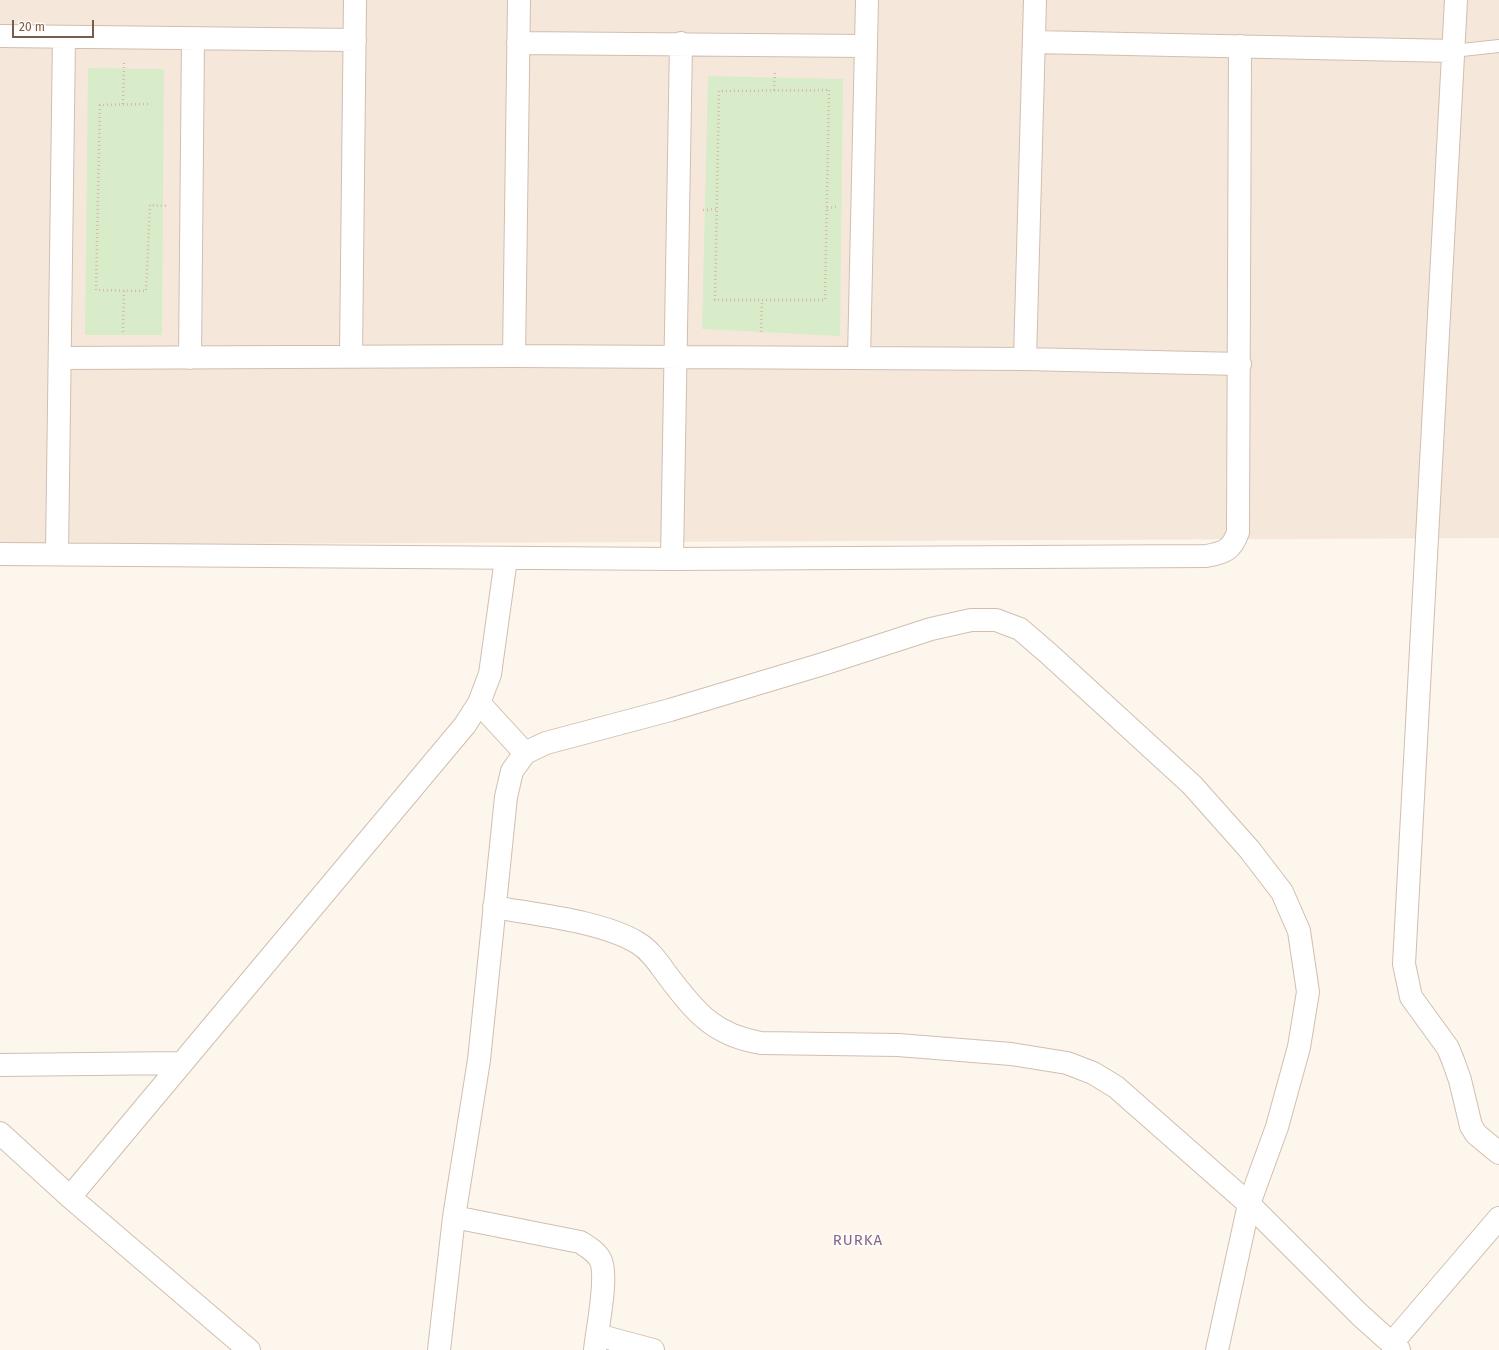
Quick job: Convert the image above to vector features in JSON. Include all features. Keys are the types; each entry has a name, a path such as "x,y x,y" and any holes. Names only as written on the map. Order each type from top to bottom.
{"street":[{"path":"352,355 355,0"},
{"path":"514,356 519,0"},
{"path":"859,358 867,0"},
{"path":"1025,359 1035,0"},
{"path":"1456,0 1404,964 1406,982 1411,997 1448,1048 1460,1080 1471,1126 1476,1134 1499,1153"},
{"path":"0,36 355,40"},
{"path":"57,553 64,37"},
{"path":"190,358 193,39"},
{"path":"1034,42 1453,51"},
{"path":"518,43 681,43 866,46"},
{"path":"672,560 681,43"},
{"path":"0,554 57,553 672,560 1206,556 1220,554 1234,544 1238,532 1240,364 1240,46"},
{"path":"60,358 190,358 352,355 1025,359 1240,364"},
{"path":"70,1197 465,725 479,703 490,674 506,559"},
{"path":"439,1350 454,1217 479,1060 506,797 512,771 525,753 546,743 670,710 823,664 931,628 971,620 996,620 1020,629 1192,785 1249,848 1282,892 1299,931 1308,992 1300,1047 1277,1127 1249,1204 1217,1350"},
{"path":"479,703 525,753"},
{"path":"494,907 602,927 624,935 639,944 652,955 698,1012 720,1030 741,1040 761,1043 913,1046 1011,1054 1067,1063 1093,1073 1116,1087 1249,1204 1360,1315 1396,1346 1499,1218"},
{"path":"0,1066 181,1063"},
{"path":"0,1133 70,1197 249,1350"},
{"path":"454,1217 580,1242 593,1250 600,1260 604,1272 596,1343 653,1350"}],"lane":[{"path":"1453,51 1499,46"}],"path":[{"path":"123,104 125,38"},
{"path":"829,90 825,300 762,300 715,300 719,91 829,90"},
{"path":"148,104 100,105 96,290 146,291 150,205 192,206"},
{"path":"123,357 124,290"},
{"path":"760,358 762,300"}],"shaded area":[{"path":"0,0 1499,0 1499,538 0,545"}],"green space":[{"path":"88,68 164,69 162,335 85,335"},
{"path":"708,76 843,79 840,336 702,329"}],"district":[{"name":"RURKA","path":"858,1241"}]}
